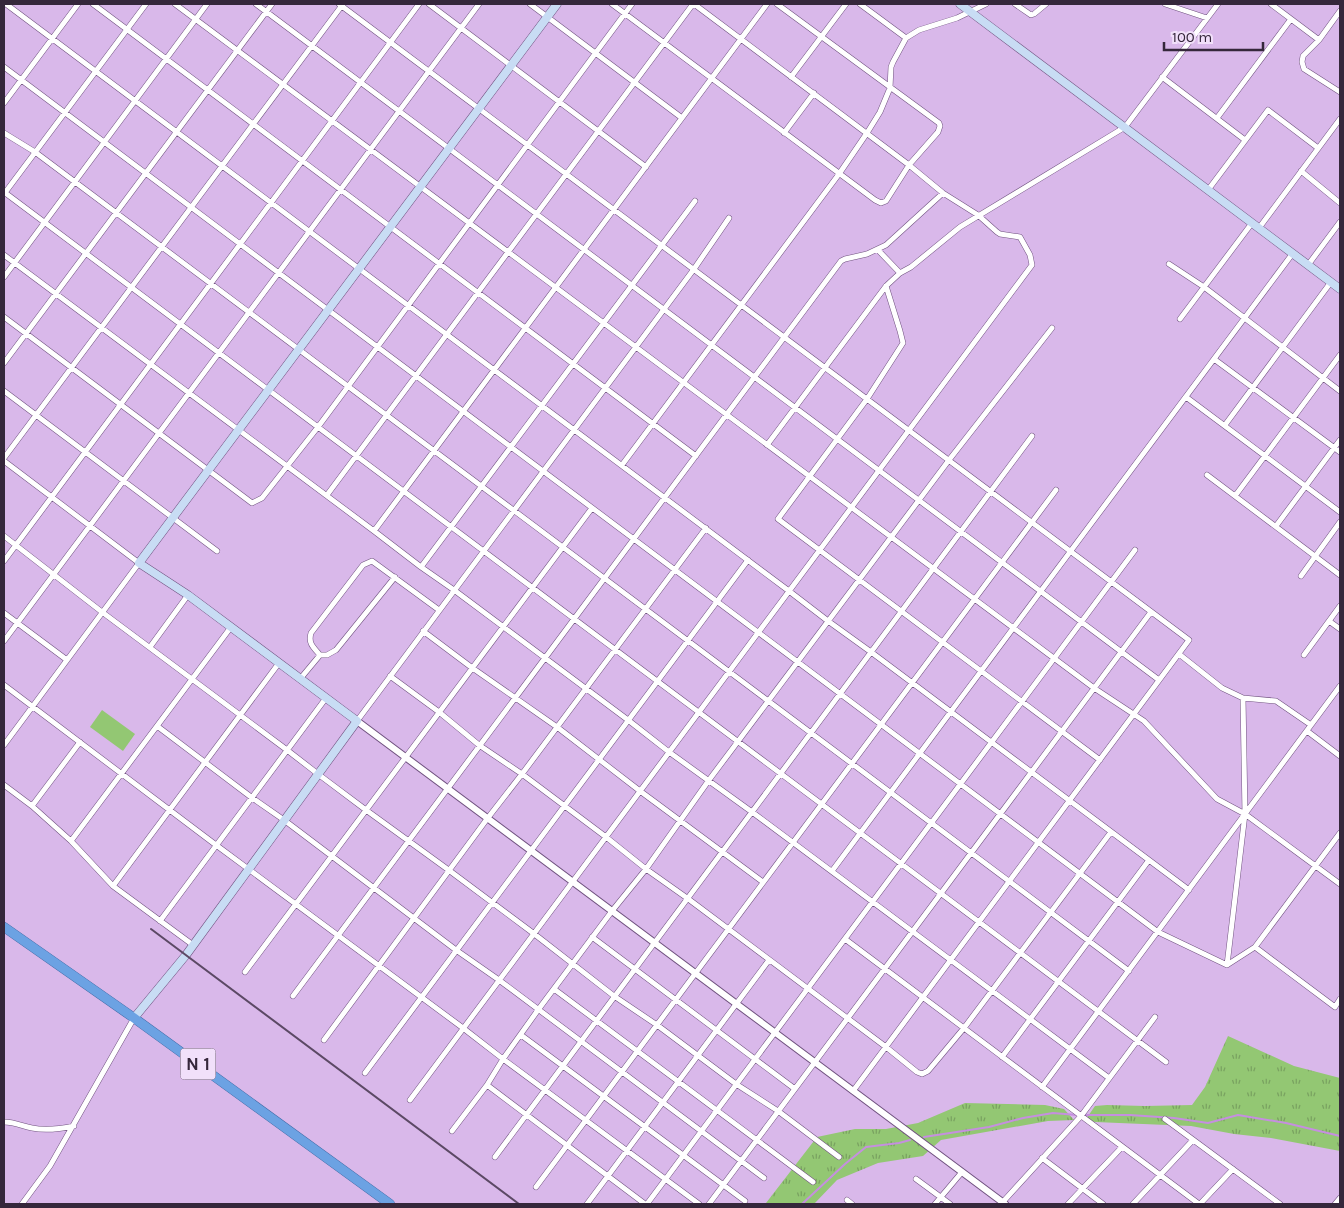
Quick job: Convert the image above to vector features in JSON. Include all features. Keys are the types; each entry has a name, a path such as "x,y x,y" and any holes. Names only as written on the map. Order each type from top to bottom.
{"highway":[{"name":"N 1","path":"4,927 134,1018 390,1204"}],"main road":[{"path":"134,1018 193,945 356,721 188,595 139,563 557,4"},
{"path":"960,4 1340,289"}],"street":[{"path":"6,4 1189,890"},
{"path":"4,104 78,4"},
{"path":"93,4 696,456"},
{"path":"146,4 4,193 1166,1062"},
{"path":"175,4 974,600 1094,688 1144,721 1217,799 1246,814 1340,884"},
{"path":"4,277 208,4"},
{"path":"256,4 1159,680"},
{"path":"4,363 272,4"},
{"path":"4,745 139,563 4,460 312,46 341,4 1189,640 853,1091"},
{"path":"4,561 419,4"},
{"path":"429,4 646,167"},
{"path":"4,641 479,4"},
{"path":"530,4 682,118"},
{"path":"612,4 839,174 881,203 886,202 909,165 938,132 940,126 936,120 777,4"},
{"path":"4,317 252,503 262,498 286,465 318,427 632,4"},
{"path":"327,495 694,4 867,133 943,193 978,215 1000,234 1020,237 1030,255 1032,265 410,1100"},
{"path":"374,531 768,4"},
{"path":"791,77 846,4"},
{"path":"860,4 906,38"},
{"path":"622,465 839,174 867,133 880,112 890,88 891,67 906,38 919,30 957,18 986,4"},
{"path":"1015,4 1030,15 1046,4"},
{"path":"1165,4 1207,18"},
{"path":"767,445 886,286 944,239 978,215 1125,127 1218,4"},
{"path":"1271,4 1319,40"},
{"path":"1340,11 1319,40 1303,56 1302,62 1304,69 1340,92"},
{"path":"1217,118 1291,19"},
{"path":"4,67 1158,932 1227,965"},
{"path":"1162,77 1246,140"},
{"path":"784,133 814,93"},
{"path":"1208,190 1268,110 1318,148"},
{"path":"1180,319 1340,121"},
{"path":"4,133 35,152 1129,971"},
{"path":"1300,172 1340,203"},
{"path":"293,996 840,262 878,250 893,240 943,193"},
{"path":"421,567 695,201"},
{"path":"729,218 694,269 356,721 1003,1204 1042,1158 1082,1116 1155,1017"},
{"path":"1308,265 1340,222"},
{"path":"878,250 900,273"},
{"path":"832,871 1293,253"},
{"path":"4,255 1109,1078"},
{"path":"1169,264 1245,317 1340,391"},
{"path":"1225,425 1331,282"},
{"path":"886,286 903,343 867,399 778,519 1100,760"},
{"path":"452,1131 487,1085 503,1059 554,988 646,869 709,780 949,460 1052,328"},
{"path":"1235,496 1340,355"},
{"path":"1214,359 1340,452"},
{"path":"4,391 217,551"},
{"path":"1186,397 1340,512"},
{"path":"495,1156 1032,436"},
{"path":"1276,526 1340,440"},
{"path":"1207,475 1340,575"},
{"path":"536,1187 1056,490"},
{"path":"245,972 592,508"},
{"path":"1300,576 1340,522"},
{"path":"324,1040 487,819 706,528"},
{"path":"4,536 366,810 534,933 614,996 778,1112 838,1157"},
{"path":"487,1085 646,1204 1135,550"},
{"path":"365,1073 748,560"},
{"path":"320,655 310,644 311,633 363,565 372,561 439,610"},
{"path":"300,679 320,655 336,650 395,578"},
{"path":"150,647 188,595"},
{"path":"1304,655 1340,606"},
{"path":"4,612 67,660"},
{"path":"708,1204 1151,612"},
{"path":"1329,621 1340,629"},
{"path":"71,841 231,627"},
{"path":"423,631 556,727 763,882"},
{"path":"1178,654 1222,688 1243,698 1276,702 1311,725"},
{"path":"113,886 279,663"},
{"path":"390,676 922,1074 928,1071 964,1028 1111,832"},
{"path":"4,685 699,1204"},
{"path":"1042,1087 1340,686"},
{"path":"160,921 326,698"},
{"path":"1227,965 1246,814 1243,698"},
{"path":"157,726 764,1178"},
{"path":"1307,731 1340,756"},
{"path":"32,806 80,742"},
{"path":"4,785 32,806 71,841 113,886 193,945"},
{"path":"1227,965 1255,947 1340,833"},
{"path":"1002,1057 1149,860"},
{"path":"592,937 794,1089"},
{"path":"845,939 1200,1204 1233,1170"},
{"path":"1255,947 1335,1007 1340,999"},
{"path":"587,1204 769,960"},
{"path":"554,988 812,1182"},
{"path":"22,1204 50,1166 134,1018"},
{"path":"521,1035 745,1201"},
{"path":"1165,1119 1272,1202 1280,1204"},
{"path":"4,1122 44,1129 74,1126"},
{"path":"1133,1204 1194,1140"},
{"path":"1068,1204 1122,1147"},
{"path":"1042,1158 1103,1204"},
{"path":"935,1204 962,1172"},
{"path":"916,1179 950,1204"},
{"path":"1335,1204 1340,1198"}],"green space":[{"path":"102,710 135,734 123,751 90,727"},
{"path":"1228,1036 1294,1066 1340,1078 1340,1151 1191,1126 1095,1122 1086,1119 1095,1106 1192,1105 1205,1087"},
{"path":"965,1103 1045,1105 1064,1109 1074,1120 1048,1121 941,1140 923,1156 878,1163 837,1180 814,1204 763,1204 766,1203 817,1137 855,1129 886,1129 918,1123"}],"waterway":[{"path":"924,1137 989,1127 1023,1118 1053,1113 1077,1115"},
{"path":"1084,1115 1130,1115 1174,1118 1208,1123 1238,1115 1286,1123 1340,1136"},
{"path":"802,1204 866,1147 910,1140"}],"railway":[{"path":"151,929 519,1204"}]}
